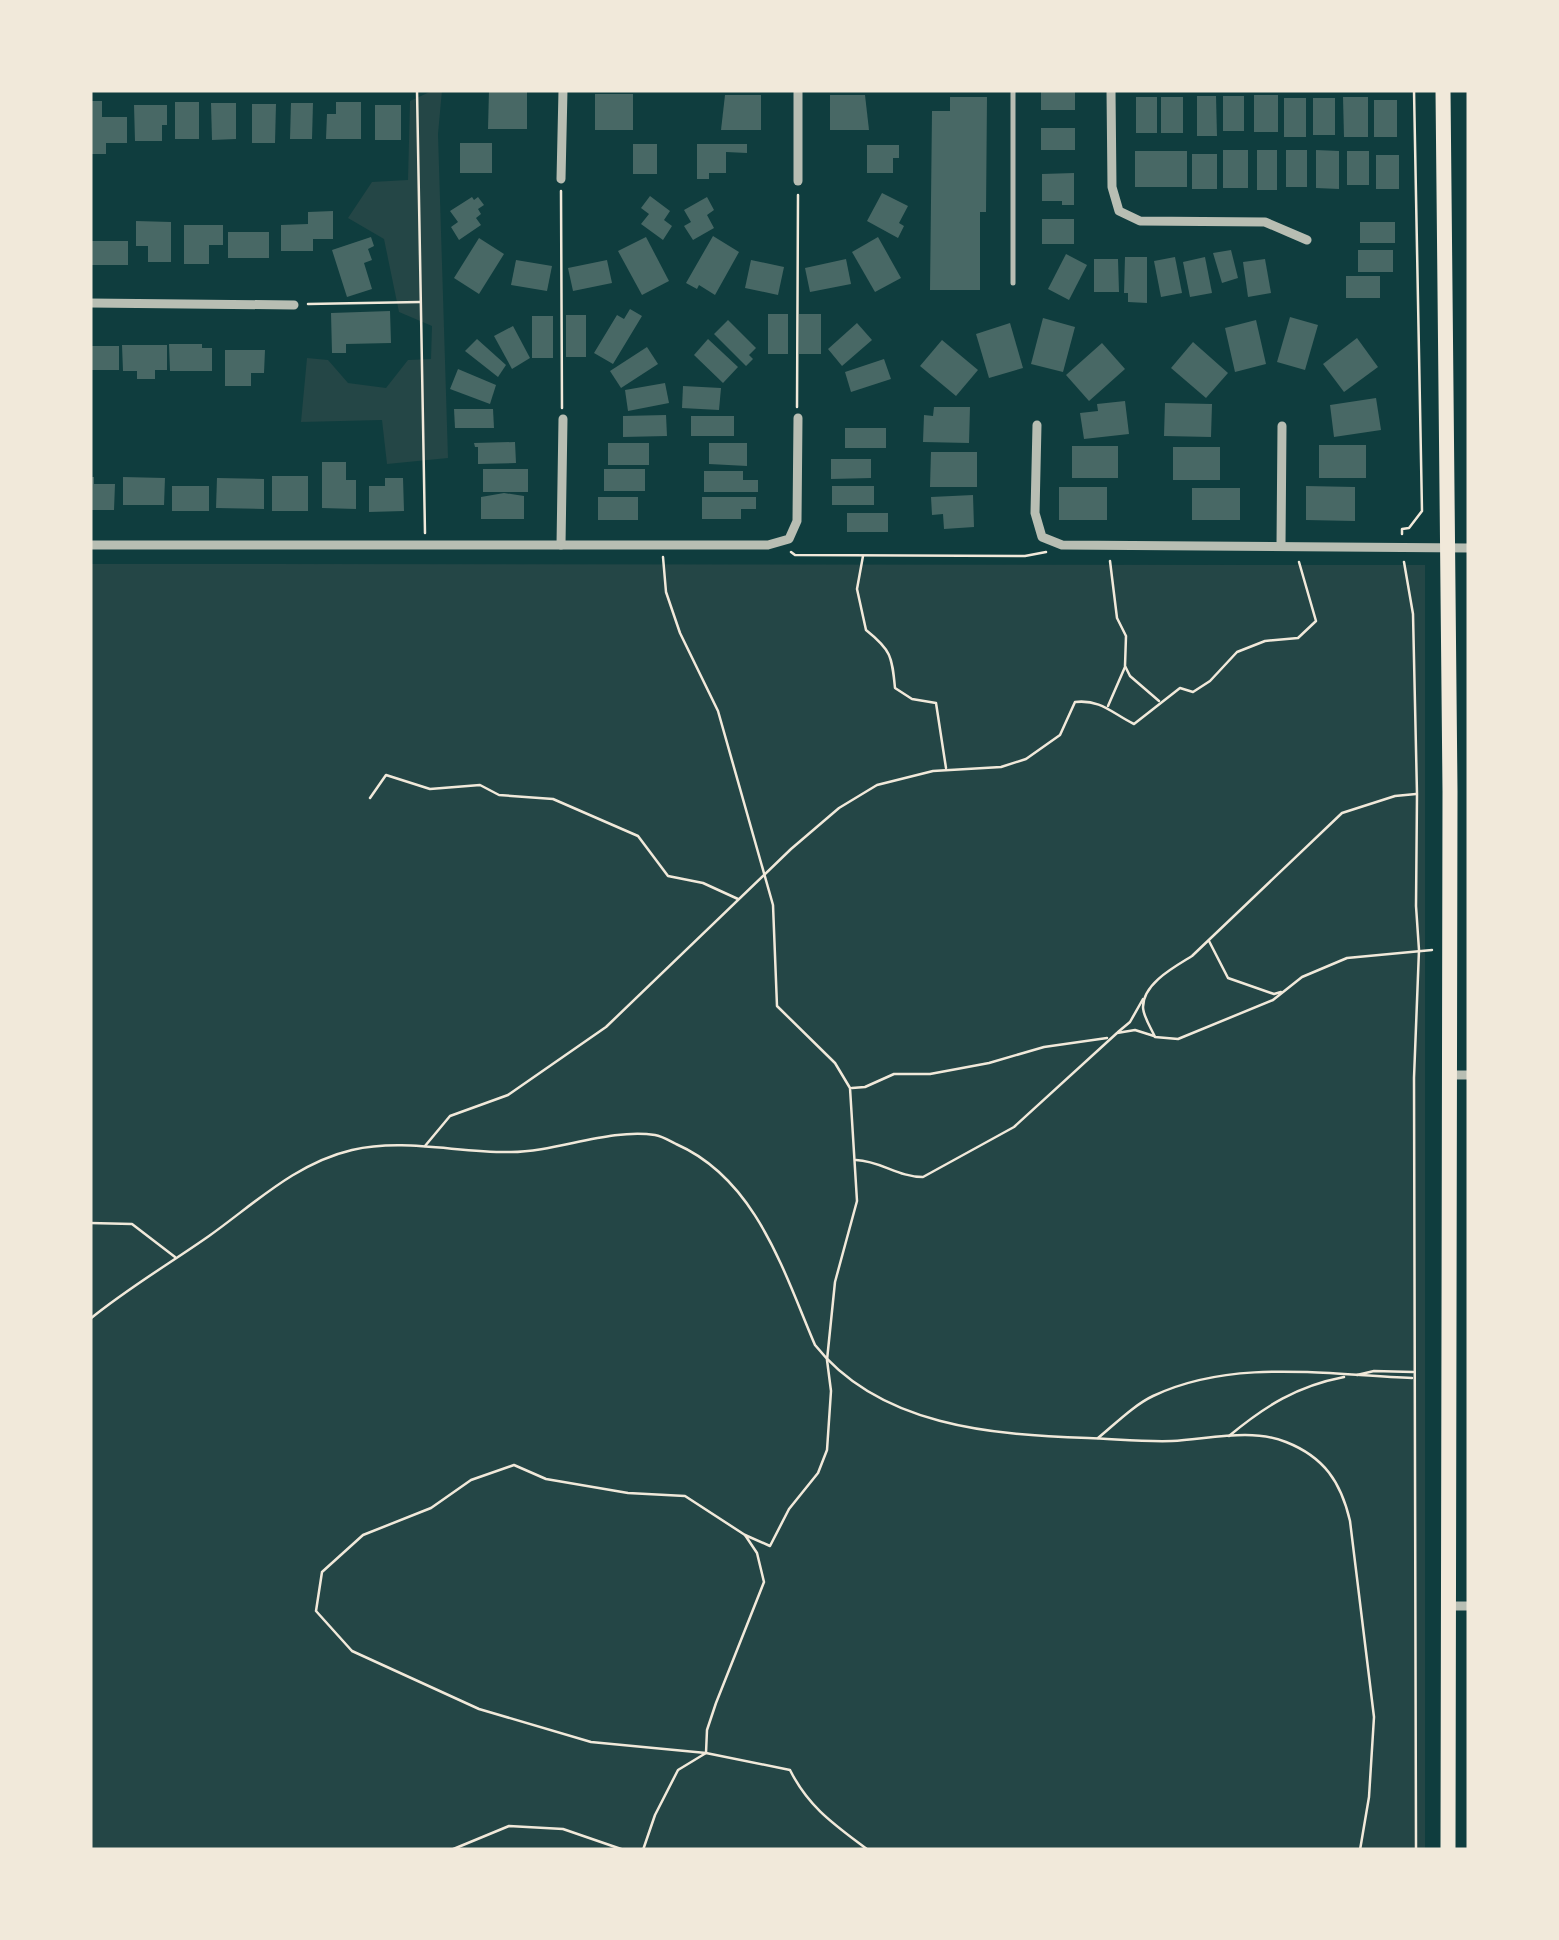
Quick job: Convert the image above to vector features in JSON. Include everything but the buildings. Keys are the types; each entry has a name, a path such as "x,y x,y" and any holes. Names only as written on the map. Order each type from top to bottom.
{"main road":[{"path":"1444,90 1450,949 1448,1850"}],"street":[{"path":"561,179 563,90"},
{"path":"798,90 798,181"},
{"path":"1111,90 1112,187 1119,211 1140,222 1265,222 1307,240"},
{"path":"90,303 294,305"},
{"path":"90,545 768,545 790,539 797,521 798,418"},
{"path":"561,545 563,419"},
{"path":"1037,425 1035,513 1042,537 1062,545 1469,548"},
{"path":"1282,426 1287,545"},
{"path":"1450,1075 1469,1075"},
{"path":"1447,1606 1469,1606"}],"lane":[{"path":"1013,90 1013,282"}],"path":[{"path":"417,90 426,545"},
{"path":"1414,90 1422,511 1409,528 1402,530 1412,614 1418,794 1414,1078 1416,1850"},
{"path":"561,179 563,419"},
{"path":"798,181 798,418"},
{"path":"294,305 421,302"},
{"path":"778,542 795,556 1025,556 1062,545"},
{"path":"662,545 666,592 680,633 718,711 774,905 777,1006 835,1063 850,1088 857,1201 834,1282 826,1360 831,1391 827,1450 818,1472 789,1508 770,1546 685,1496 628,1493 546,1479 514,1465 471,1480 430,1508 363,1536 322,1572 316,1611 352,1650 479,1710 590,1742 706,1753 790,1770 803,1796 868,1850"},
{"path":"1107,707 1125,666 1126,636 1118,618 1110,575 1110,545"},
{"path":"424,1147 450,1116 508,1095 606,1028 765,874 839,808 876,785 1026,759 1060,735 1075,702 1089,700 1134,724 1180,688 1193,692 1202,686 1237,652 1265,640 1298,638 1316,621 1287,545"},
{"path":"863,556 857,589 866,630 885,644 892,659 895,688 912,699 936,703 946,770"},
{"path":"1125,666 1130,676 1160,702"},
{"path":"370,798 386,775 430,789 480,786 499,795 553,799 638,836 668,876 703,883 739,899"},
{"path":"855,1160 874,1160 907,1177 923,1177 1014,1126 1130,1022 1146,994 1166,972 1192,956 1342,813 1396,796 1418,794"},
{"path":"1209,940 1228,978 1274,994 1284,991"},
{"path":"850,1088 865,1087 894,1074 930,1074 989,1064 1044,1047 1135,1030 1178,1039 1273,1000 1302,977 1347,958 1450,949"},
{"path":"1146,994 1142,1008 1155,1037"},
{"path":"90,1318 265,1192 326,1158 390,1145 513,1152 656,1135 694,1152 737,1188 770,1238 814,1345 826,1360 884,1401 952,1425 1019,1436 1168,1441 1253,1435 1285,1441 1318,1459 1333,1474 1344,1494 1350,1521 1374,1717 1369,1798 1360,1850"},
{"path":"90,1223 132,1224 176,1258"},
{"path":"1097,1439 1152,1396 1220,1375 1415,1375"},
{"path":"1228,1437 1258,1411 1311,1383 1352,1376"},
{"path":"706,1753 707,1730 764,1582 757,1553 745,1534"},
{"path":"643,1850 655,1815 678,1770 706,1753"},
{"path":"451,1850 509,1826 563,1830 624,1850"}],"shaded area":[{"path":"442,90 438,134 448,458 387,464 382,420 301,422 307,358 328,360 348,383 386,388 408,360 431,359 432,326 399,312 384,239 348,218 372,182 408,180 410,101"},
{"path":"90,564 1425,565 1425,1850 90,1850"}]}
